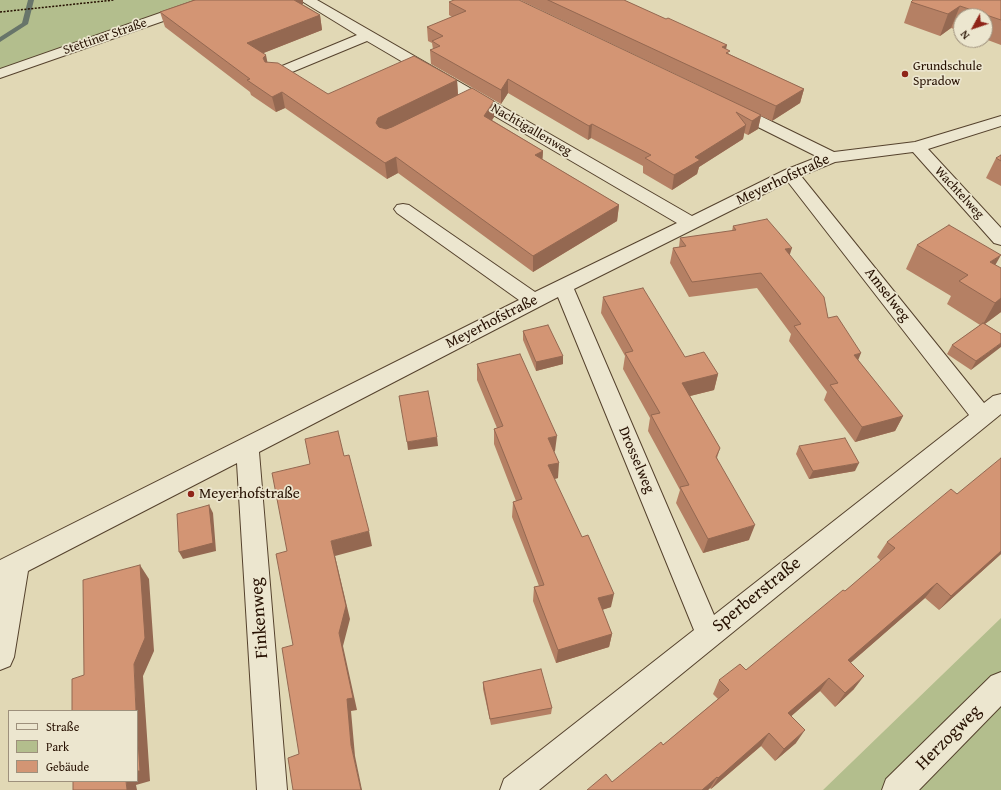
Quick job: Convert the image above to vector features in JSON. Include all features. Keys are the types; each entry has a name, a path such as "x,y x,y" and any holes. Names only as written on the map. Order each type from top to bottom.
{"street":[{"name":"Stettiner Straße","path":"0,74 210,0"},
{"name":"Nachtigallenweg","path":"307,0 692,223"},
{"path":"275,74 368,35"},
{"path":"458,103 473,96"},
{"path":"718,102 832,157"},
{"name":"Meyerhofstraße","path":"8,569 563,286 791,174 832,157 916,147 1001,121"},
{"name":"Wachtelweg","path":"916,147 1001,239"},
{"name":"Amselweg","path":"791,174 992,409"},
{"path":"403,209 534,301"},
{"name":"Drosselweg","path":"563,286 709,634"},
{"name":"Sperberstraße","path":"515,790 992,409"},
{"name":"Finkenweg","path":"247,446 272,790"},
{"path":"0,657 8,569"},
{"name":"Herzogweg","path":"897,790 1001,686"}],"path":[{"path":"0,12 114,0"}],"green space":[{"path":"0,0 205,0 0,71"},
{"path":"1001,618 1001,790 823,790"}],"building":[{"path":"195,0 294,0 320,15 247,43 266,55 263,58 265,62 278,63 328,94 414,56 457,80 378,118 376,123 379,127 386,129 392,127 472,88 494,101 484,116 543,151 535,155 619,205 533,256 396,157 385,163 282,92 272,97 247,80 250,79 160,12"},
{"path":"454,0 519,0 761,115 752,121 736,112 746,125 695,157 700,160 674,175 645,158 651,155 592,124 589,126 508,79 501,90 430,50 440,46 432,41 443,36 427,27 466,11 449,2"},
{"path":"548,0 624,0 727,45 722,47 730,51 726,53 804,89 776,106"},
{"path":"913,0 1001,0 1001,20 993,17 993,8 966,8 960,6 953,8 953,11 948,14 911,2"},
{"path":"1001,155 1001,161 996,158"},
{"path":"767,219 792,248 785,249 824,297 828,318 837,316 861,353 854,355 903,416 862,427 830,385 838,383 794,326 801,324 761,273 692,282 673,248 686,246 680,238 736,230 733,226"},
{"path":"949,225 1001,255 990,262 1001,268 1001,298 995,303 959,281 968,275 917,245"},
{"path":"643,288 685,357 704,352 718,374 682,383 720,448 716,457 755,525 708,539 680,487 689,485 651,415 660,413 625,353 633,351 603,297"},
{"path":"983,323 1001,334 1001,343 976,361 952,345"},
{"path":"548,325 563,356 536,362 523,331"},
{"path":"520,354 557,436 548,438 559,463 548,465 582,537 588,535 614,594 598,598 612,634 558,650 534,587 544,585 513,502 522,499 494,429 503,426 477,364"},
{"path":"428,391 437,437 407,442 399,396"},
{"path":"338,431 344,456 349,455 369,531 331,541 346,606 339,633 353,698 347,699 351,745 361,790 293,790 288,758 299,754 282,648 293,645 276,554 287,551 272,473 310,464 305,439"},
{"path":"845,438 859,463 813,471 799,446"},
{"path":"1001,458 1001,551 951,596 937,583 848,660 864,676 845,693 829,678 788,713 805,730 784,749 769,733 718,778 717,777 702,790 587,790 606,774 612,782 661,742 663,745 729,690 719,680 740,664 746,670 843,590 845,591 895,548 887,542 951,489 957,494"},
{"path":"209,505 213,543 179,552 177,514"},
{"path":"140,565 145,638 134,664 136,710 72,710 72,679 84,675 83,580"},
{"path":"541,669 552,708 490,719 483,682"},
{"path":"138,740 140,771 138,771"},
{"path":"73,782 126,782 127,790 73,790"}],"waterway":[{"path":"0,40 25,24 31,0"}],"place":[{"name":"Grundschule Spradow","path":"905,74"},
{"name":"Meyerhofstraße","path":"191,494"}]}
